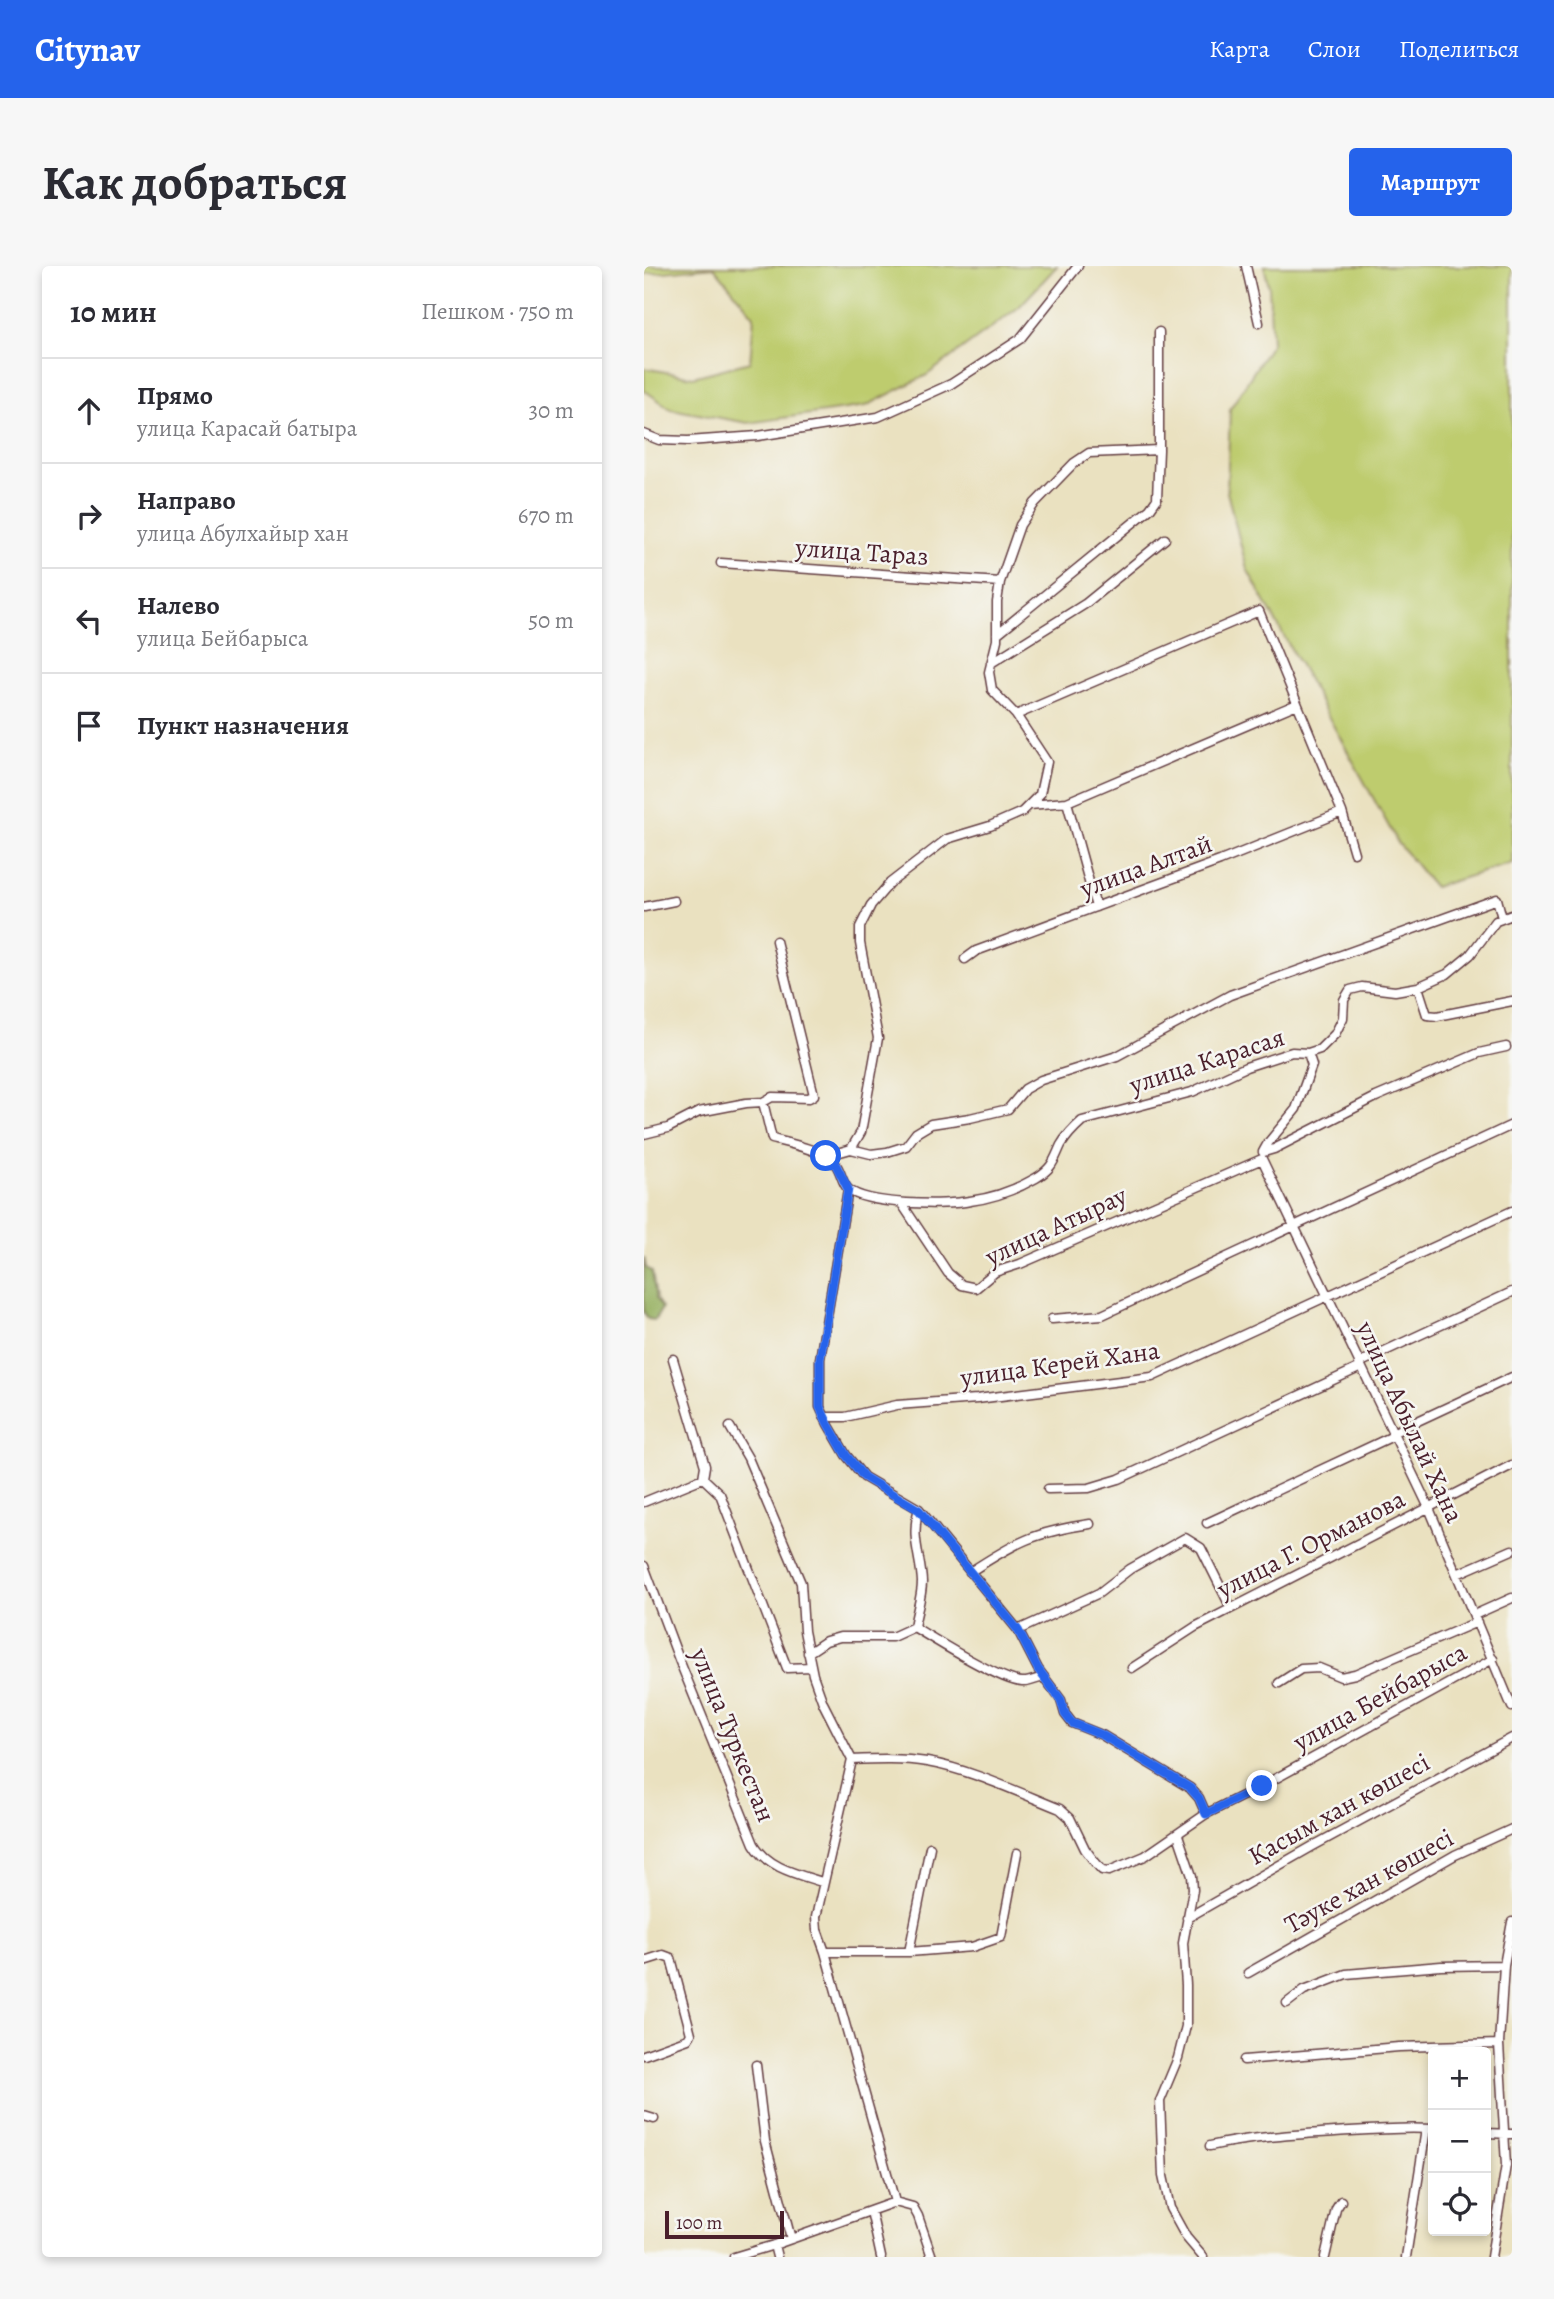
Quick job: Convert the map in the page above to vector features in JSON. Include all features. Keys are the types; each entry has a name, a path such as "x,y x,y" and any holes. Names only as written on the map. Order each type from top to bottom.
{"street":[{"path":"644,434 659,440 688,441 758,436 878,417 951,384 1020,339 1078,266"},
{"path":"1246,266 1259,323"},
{"path":"996,634 1150,509 1157,499 1158,332"},
{"path":"851,1149 861,1132 878,1038 860,943 860,927 871,905 890,883 947,839 990,826 1022,812 1041,794 1048,762 1016,715 992,690 989,672 996,634 1000,582 1020,525 1035,503 1074,463 1089,453 1159,450"},
{"path":"991,663 1086,604 1165,539"},
{"name":"улица Тараз","path":"722,563 1000,582"},
{"path":"1016,715 1259,611 1342,812 1354,853"},
{"path":"1029,805 1067,802 1297,704"},
{"path":"1067,802 1096,907"},
{"name":"улица Алтай","path":"965,959 976,951 1220,862 1342,812"},
{"path":"826,1156 851,1149 871,1154 887,1152 906,1146 916,1133 931,1124 1008,1108 1025,1089 1041,1080 1117,1056 1230,995 1346,952 1497,899 1502,918"},
{"path":"644,907 674,901"},
{"path":"1263,1155 1268,1143 1296,1110 1312,1065 1308,1053 1320,1049 1335,1034 1343,1018 1344,1000 1350,990 1362,987 1395,991 1418,987 1447,974 1471,954 1496,921 1512,915"},
{"path":"644,1134 668,1128 699,1112 746,1102 763,1102 772,1097 809,1098 814,1095 776,941"},
{"path":"1418,987 1427,1015 1437,1016 1512,1001"},
{"path":"1263,1155 1387,1092 1479,1053 1506,1047"},
{"name":"улица Карасая","path":"848,1189 866,1197 902,1203 969,1202 1004,1192 1037,1178 1055,1163 1061,1145 1082,1121 1192,1093 1246,1067 1292,1052 1308,1053"},
{"path":"763,1102 772,1139 826,1156 835,1163 848,1189 820,1359 820,1407 846,1455 864,1477 919,1510 1018,1630 1072,1723 1102,1735 1190,1788 1199,1798 1206,1814"},
{"path":"1052,1320 1102,1315 1512,1125"},
{"name":"улица Атырау","path":"902,1203 948,1273 962,1285 976,1289 995,1272 1020,1264 1263,1155"},
{"name":"улица Абылай Хана","path":"1263,1155 1392,1435 1429,1508 1493,1660 1508,1683 1512,1707"},
{"name":"улица Керей Хана","path":"825,1417 845,1417 897,1405 976,1399 1152,1377 1512,1211"},
{"path":"1048,1489 1089,1488 1119,1479 1512,1292"},
{"path":"673,1359 705,1466 703,1478"},
{"path":"1207,1523 1512,1377"},
{"path":"730,1426 748,1458 802,1583 811,1667 823,1703 852,1760 822,1882 816,1917 817,1930 895,2202"},
{"name":"улица Г. Орманова","path":"1132,1668 1195,1627 1512,1465"},
{"path":"644,1502 703,1478"},
{"path":"703,1478 720,1494 787,1668 811,1667"},
{"path":"914,1627 922,1586 920,1564 915,1551 919,1510"},
{"path":"970,1572 1030,1537 1054,1529 1090,1524"},
{"path":"1018,1630 1099,1593 1130,1569 1185,1538 1200,1548 1231,1608"},
{"path":"1457,1574 1512,1550"},
{"name":"улица Туркестан","path":"644,1566 754,1844 767,1860 789,1872 822,1882"},
{"path":"1279,1683 1301,1669 1319,1668 1341,1677 1355,1674 1476,1619 1512,1598"},
{"path":"808,1653 833,1639 892,1637 914,1627"},
{"path":"914,1627 946,1647 1005,1677 1023,1683 1044,1677"},
{"name":"улица Бейбарыса","path":"852,1760 888,1758 929,1762 1060,1809 1070,1818 1085,1849 1102,1870 1109,1871 1145,1856 1206,1814 1493,1660"},
{"name":"Қасым хан көшесі","path":"1186,1918 1512,1738"},
{"name":"Тәуке хан көшесі","path":"1248,1973 1455,1854 1512,1829"},
{"path":"1178,1835 1192,1876 1193,1890 1183,1943 1186,2026 1178,2057 1160,2101 1163,2176 1170,2208 1186,2237 1203,2257"},
{"path":"909,1952 930,1847"},
{"path":"825,1952 909,1952 972,1947 1001,1937 1017,1853"},
{"path":"1491,2257 1506,2172 1508,2135 1499,2044 1504,1965 1512,1922"},
{"path":"644,1961 663,1955 671,1958 691,2028 688,2039 644,2055"},
{"path":"1287,2003 1304,1990 1346,1974 1441,1966 1504,1965"},
{"path":"1502,1992 1512,1988"},
{"path":"1244,2060 1399,2047 1499,2044"},
{"path":"756,2065 765,2141 790,2239"},
{"path":"644,2116 654,2119"},
{"path":"1210,2146 1231,2141 1308,2134 1428,2129"},
{"path":"1406,2257 1428,2135"},
{"path":"1325,2257 1336,2209 1341,2201"},
{"path":"734,2257 895,2202 913,2207 932,2257"},
{"path":"871,2211 881,2257"},
{"path":"774,2245 777,2257"}],"green space":[{"path":"644,266 1057,266 1019,307 927,375 866,406 748,423 671,409 644,390 644,368 693,377 750,362 754,316 714,267 644,274"},
{"path":"1264,266 1512,266 1512,863 1434,887 1398,843 1247,569 1227,492 1230,409 1272,343 1269,287"},
{"path":"644,1257 646,1268 652,1272 656,1299 662,1308 655,1320 648,1319 644,1312"}],"route":[{"path":"826,1156 835,1163 848,1189 820,1359 820,1407 846,1455 864,1477 919,1510 1018,1630 1038,1669 1061,1700 1065,1714 1072,1723 1102,1735 1190,1788 1199,1798 1206,1814 1262,1786"}]}
